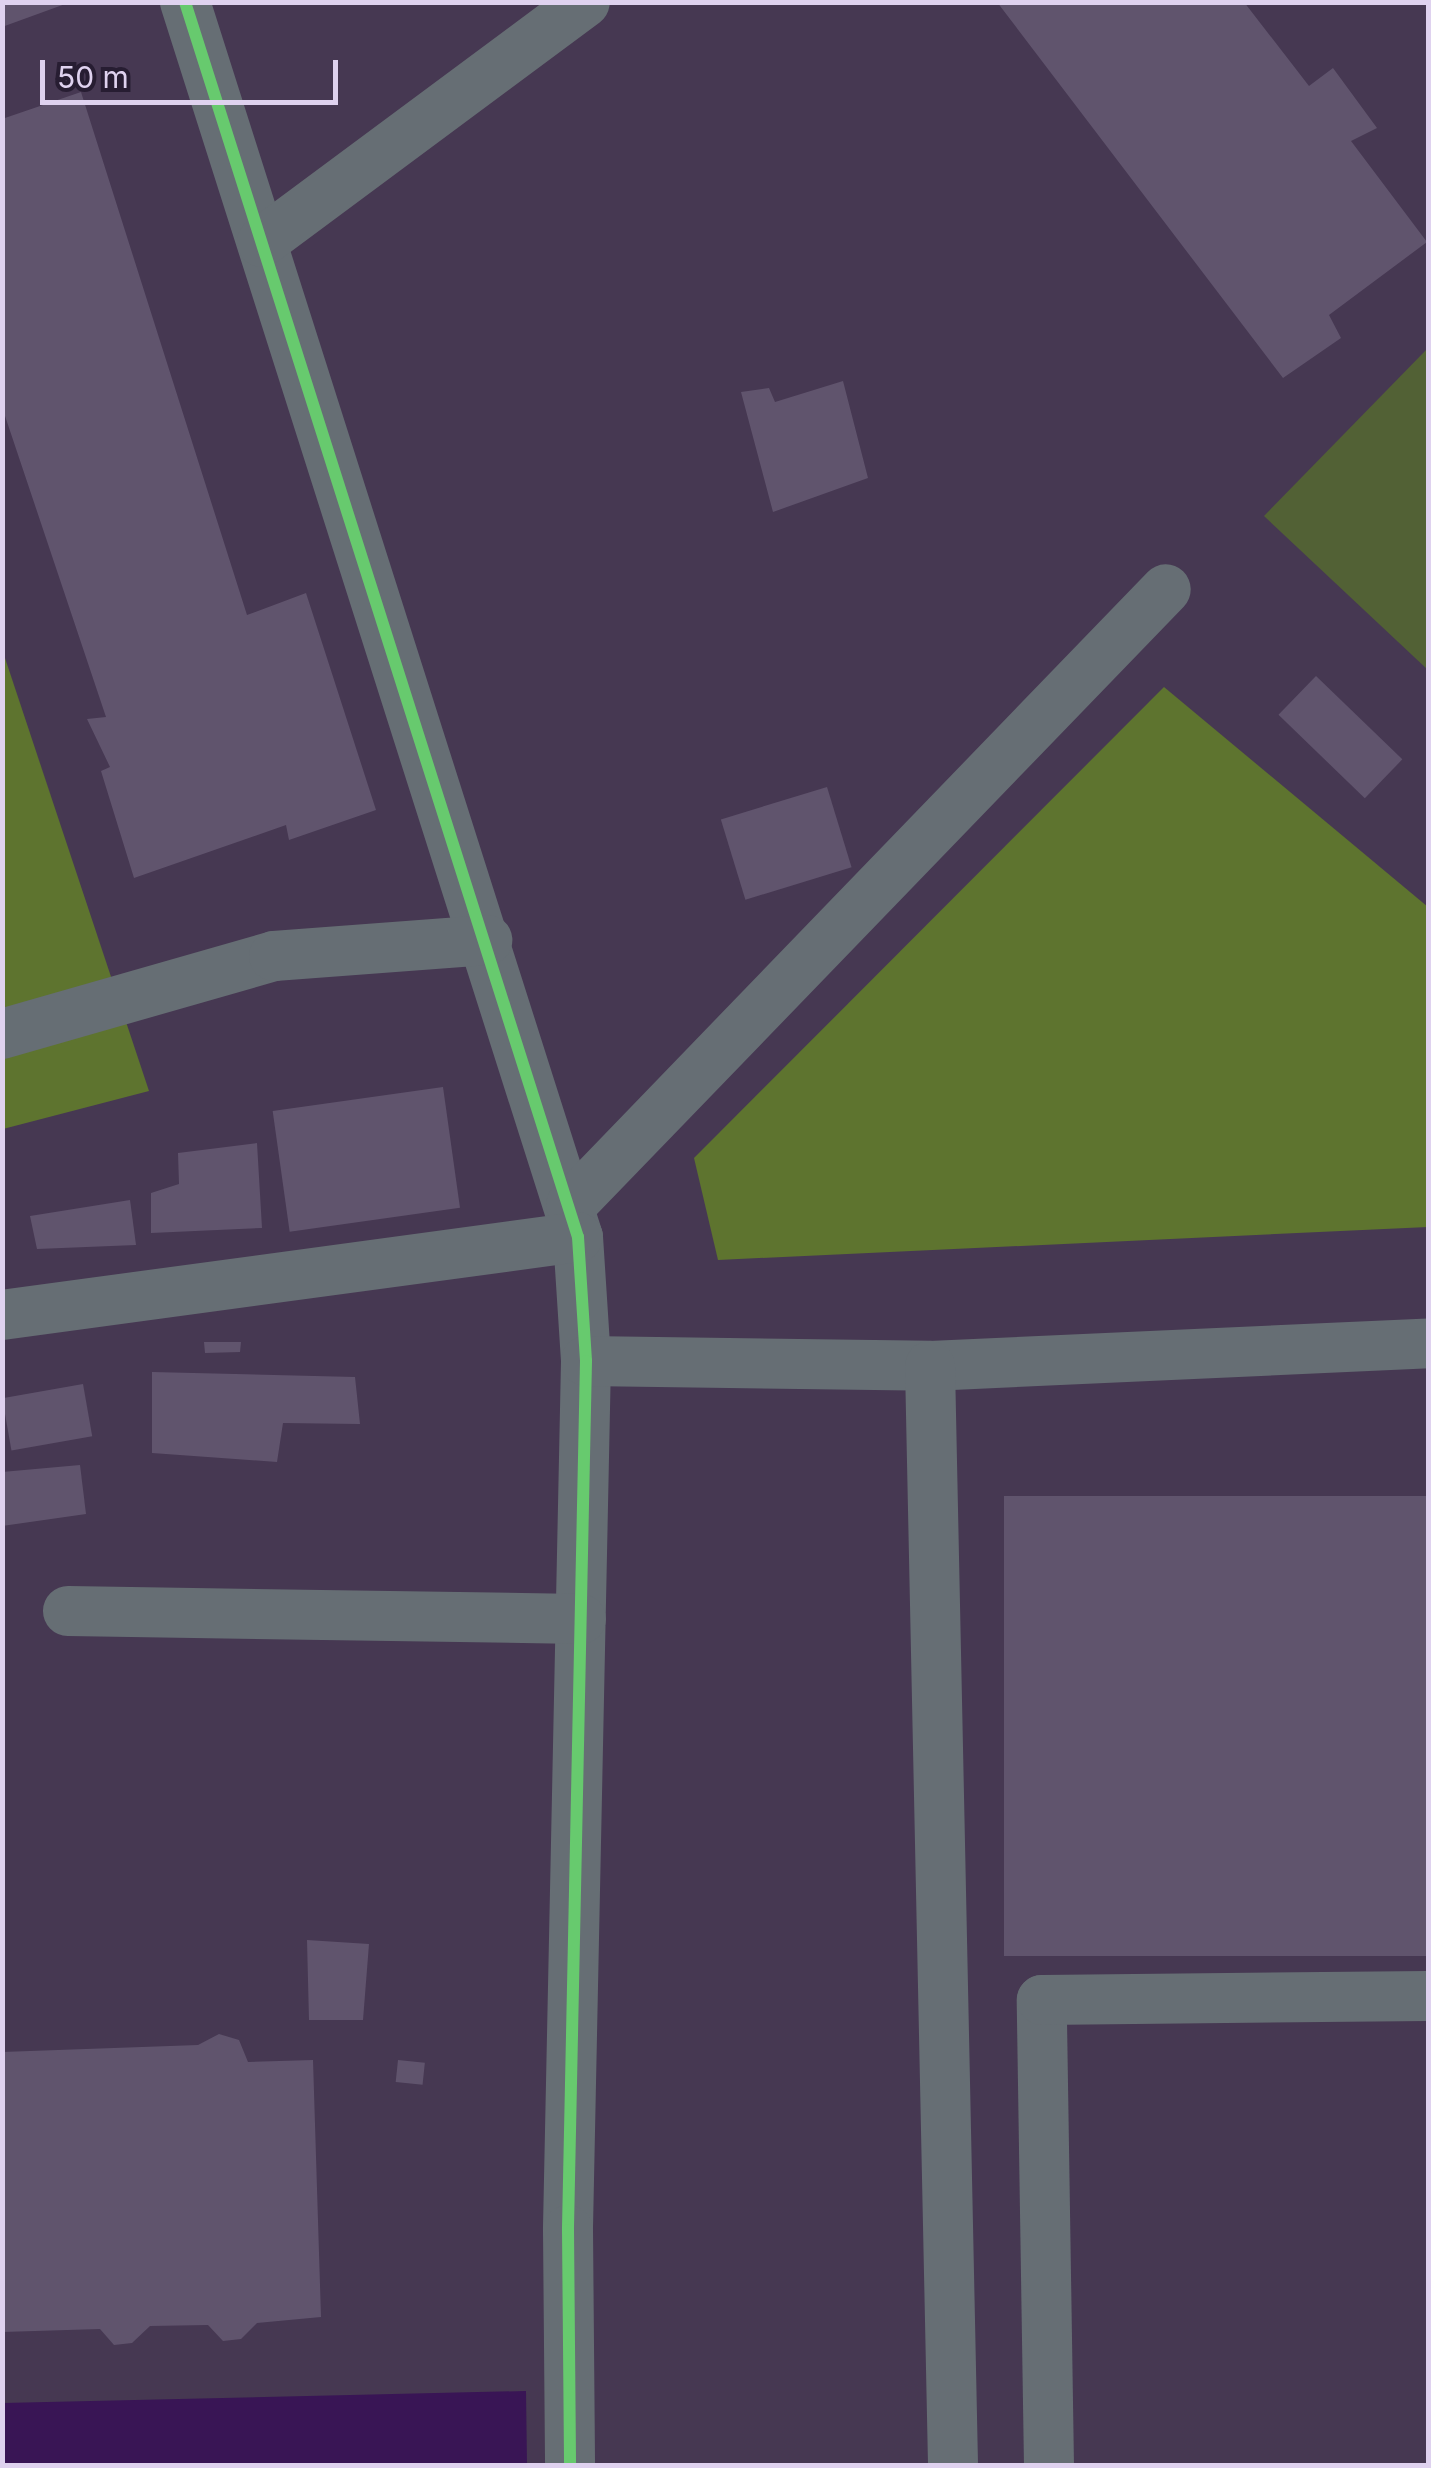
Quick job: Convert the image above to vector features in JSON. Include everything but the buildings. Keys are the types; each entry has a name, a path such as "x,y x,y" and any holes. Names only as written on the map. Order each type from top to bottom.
{"street":[{"path":"185,2 574,1221 586,1361 570,2466"},
{"path":"262,242 585,2"},
{"path":"2,1315 574,1221 1166,589"},
{"path":"2,1034 274,956 487,940"},
{"path":"586,1361 930,1366 1428,1343"},
{"path":"930,1366 953,2466"},
{"path":"68,1612 581,1620"},
{"path":"1049,2466 1042,2000 1428,1996"}],"green space":[{"path":"1428,348 1428,670 1264,516"},
{"path":"2,649 149,1091 3,1129 2,1129"},
{"path":"1164,687 1428,907 1428,1227 718,1260 694,1158"}],"shaded area":[{"path":"526,2391 527,2465 3,2465 3,2403"}],"cycle path":[{"path":"185,2 578,1237 586,1361 568,2230 570,2466"}]}
